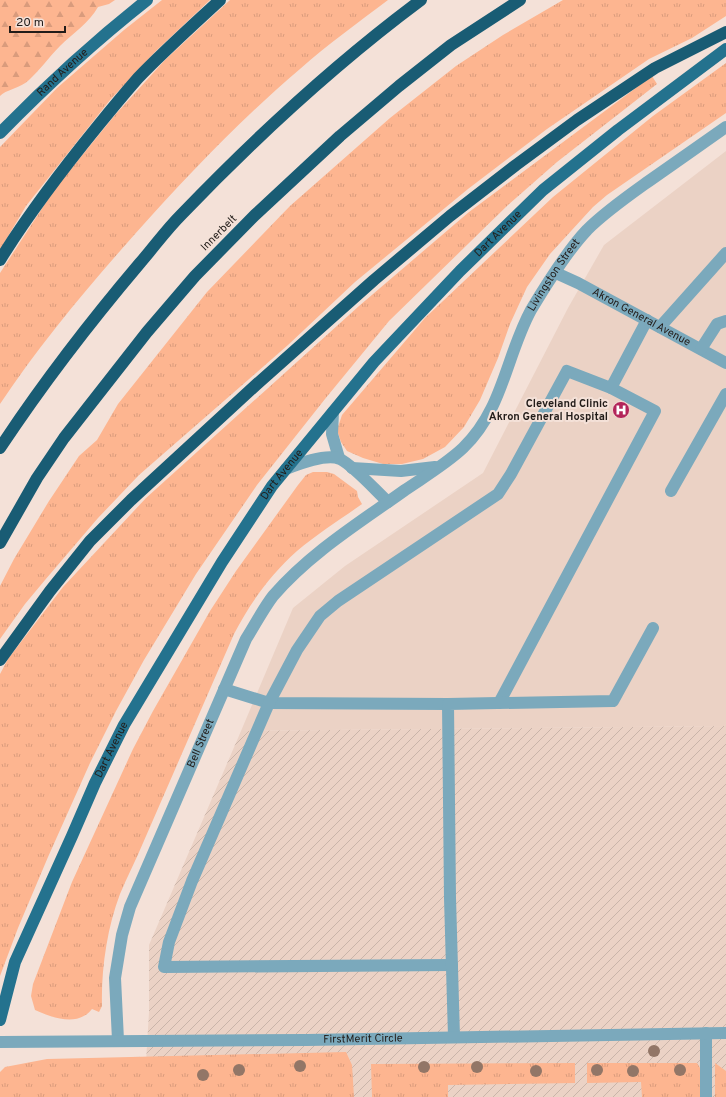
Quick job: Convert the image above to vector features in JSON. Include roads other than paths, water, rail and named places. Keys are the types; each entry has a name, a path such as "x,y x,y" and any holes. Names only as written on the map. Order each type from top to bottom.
{"highway":[{"path":"0,260 23,223 63,168 137,79 220,0"},
{"path":"0,448 30,403 74,344 111,297 180,216 267,130 342,63 421,0"},
{"name":"Innerbelt","path":"0,542 37,478 64,438 147,332 195,276 255,215 340,136 387,96 452,45 520,0"},
{"path":"0,660 50,591 90,541 131,500 257,384 374,280 450,216 577,120 655,68 726,32"}],"main road":[{"name":"Rand Avenue","path":"0,133 74,61 147,0"},
{"name":"Dart Avenue","path":"0,1020 15,962 95,783 124,725 222,562 272,486 374,362 460,271 543,190 618,130 726,49"}],"street":[{"name":"Livingston Street","path":"388,502 439,467 463,448 489,414 499,394 526,320 566,256 588,230 621,201 726,127"},
{"path":"660,327 726,253"},
{"name":"Akron General Avenue","path":"556,273 726,362"},
{"path":"611,388 647,320"},
{"path":"701,349 717,324 726,321"},
{"path":"452,965 164,967 169,942 192,881 269,703 297,650 320,616 338,601 498,494 511,474 567,371 611,388 655,411 499,703"},
{"path":"671,491 726,394"},
{"path":"333,412 332,434 339,458 352,468 388,502"},
{"path":"286,469 303,461 322,458 339,458"},
{"path":"352,468 401,471 439,467"},
{"name":"Bell Street","path":"118,1040 115,978 122,935 133,900 246,639 273,597 299,569 320,551 388,502"},
{"path":"224,689 269,703 448,704 613,701 653,628"},
{"path":"448,704 454,1038"},
{"path":"706,1033 706,1097"},
{"name":"FirstMerit Circle","path":"0,1042 118,1040 307,1040 726,1033"}],"place":[{"name":"Cleveland Clinic Akron General Hospital","path":"621,410"}]}
